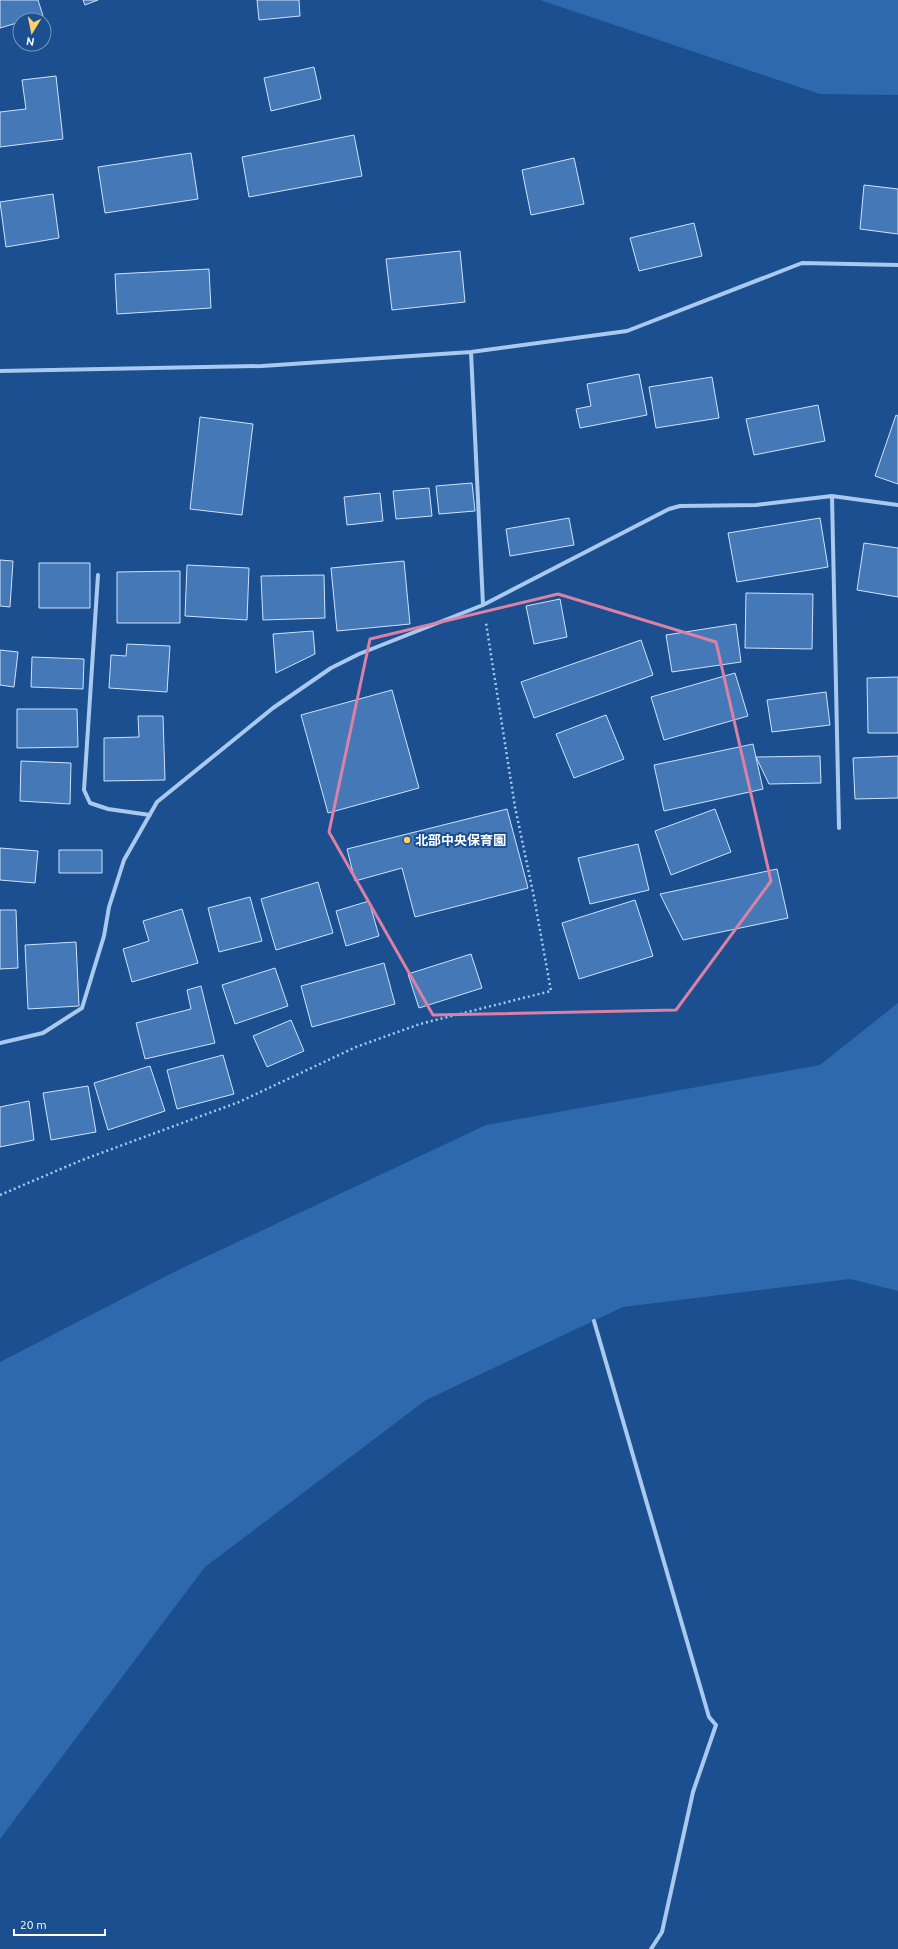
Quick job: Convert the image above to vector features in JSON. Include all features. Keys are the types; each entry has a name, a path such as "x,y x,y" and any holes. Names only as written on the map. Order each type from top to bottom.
{"street":[{"path":"0,371 262,366 470,352 627,331 802,263 898,265"},
{"path":"470,352 483,605"},
{"path":"832,496 839,828"},
{"path":"0,1043 43,1033 82,1008 104,936 109,907 124,860 157,802 273,708 308,682 331,668 359,654 483,605 669,509 680,506 756,505 832,496 898,505"},
{"path":"98,575 84,790 90,802 96,805 108,809 150,815"},
{"path":"594,1320 709,1717 716,1725 693,1792 662,1932 651,1949"}],"path":[{"path":"0,1195 82,1160 239,1102 356,1048 420,1024 551,991 534,897 515,807 483,605"}],"highlighted area":[{"path":"558,594 716,642 771,881 676,1010 433,1015 329,832 370,639"}],"shaded area":[{"path":"540,0 898,0 898,95 820,94"},
{"path":"898,1003 898,1291 850,1279 623,1307 426,1400 205,1567 0,1839 0,1362 178,1270 486,1125 820,1065"}],"building":[{"path":"0,0 38,0 42,12 12,12 12,24 0,28"},
{"path":"83,0 98,0 85,5"},
{"path":"257,0 299,0 300,16 259,20"},
{"path":"314,67 321,99 271,111 264,78"},
{"path":"56,76 63,139 0,147 0,112 26,109 22,80"},
{"path":"354,135 362,176 249,197 242,157"},
{"path":"191,153 198,199 105,213 98,167"},
{"path":"574,158 584,204 531,215 522,170"},
{"path":"864,185 898,189 898,234 860,229"},
{"path":"53,194 59,238 6,247 0,202"},
{"path":"694,223 702,256 639,271 630,238"},
{"path":"460,251 465,302 392,310 386,259"},
{"path":"209,269 211,308 117,314 115,274"},
{"path":"639,374 647,415 580,428 576,409 591,406 587,384"},
{"path":"712,377 719,418 656,428 649,387"},
{"path":"818,405 825,441 754,455 746,419"},
{"path":"896,415 898,416 898,484 875,476"},
{"path":"200,417 253,424 242,515 190,509"},
{"path":"472,483 475,511 439,514 436,486"},
{"path":"429,488 432,516 396,519 393,491"},
{"path":"380,493 383,521 347,525 344,497"},
{"path":"569,518 574,545 510,556 506,529"},
{"path":"820,518 828,567 737,582 728,533"},
{"path":"864,543 898,548 898,597 857,590"},
{"path":"0,560 13,561 10,607 0,606"},
{"path":"404,561 410,624 337,631 331,568"},
{"path":"39,563 90,563 90,608 39,608"},
{"path":"187,565 249,568 247,620 185,616"},
{"path":"180,571 180,623 117,623 117,572"},
{"path":"324,575 325,618 263,620 261,576"},
{"path":"746,593 813,594 812,649 745,648"},
{"path":"560,599 567,637 534,644 526,606"},
{"path":"736,624 741,662 672,672 666,635"},
{"path":"313,631 315,654 276,673 273,634"},
{"path":"641,640 653,675 534,718 521,682"},
{"path":"127,644 170,646 167,692 109,688 111,655 126,656"},
{"path":"0,650 18,652 14,687 0,685"},
{"path":"32,657 84,659 83,689 31,687"},
{"path":"735,673 748,716 664,740 651,697"},
{"path":"898,677 898,733 868,733 867,678"},
{"path":"392,690 419,788 328,813 301,715"},
{"path":"826,692 830,725 772,732 767,700"},
{"path":"17,709 77,709 78,747 17,748"},
{"path":"606,715 624,759 574,778 556,734"},
{"path":"138,716 163,716 165,780 104,781 104,738 139,737"},
{"path":"753,744 763,789 664,811 654,765"},
{"path":"820,756 821,783 769,784 756,757"},
{"path":"898,756 898,798 855,799 853,758"},
{"path":"21,761 71,763 70,804 20,801"},
{"path":"507,809 528,888 415,917 402,868 355,881 347,849"},
{"path":"715,809 731,852 671,875 655,831"},
{"path":"638,844 649,890 590,904 578,858"},
{"path":"0,848 38,851 35,883 0,880"},
{"path":"59,850 102,850 102,873 59,873"},
{"path":"777,869 788,918 683,940 660,894"},
{"path":"318,882 333,933 276,950 261,899"},
{"path":"250,897 262,941 219,952 208,908"},
{"path":"635,900 653,956 579,979 562,923"},
{"path":"369,901 379,936 346,946 336,911"},
{"path":"182,909 198,963 132,982 123,949 149,941 143,921"},
{"path":"0,910 16,910 18,968 0,969"},
{"path":"76,942 79,1006 28,1009 25,945"},
{"path":"471,954 482,988 419,1008 408,974"},
{"path":"384,963 395,1004 312,1027 301,986"},
{"path":"275,968 288,1006 235,1024 222,985"},
{"path":"201,986 215,1043 145,1059 136,1023 191,1009 187,990"},
{"path":"291,1020 304,1051 267,1067 253,1036"},
{"path":"223,1055 234,1094 177,1109 167,1070"},
{"path":"150,1066 165,1111 108,1130 94,1083"},
{"path":"88,1086 96,1132 51,1140 43,1093"},
{"path":"29,1101 34,1140 0,1147 0,1107"}],"place":[{"name":"北部中央保育園","path":"407,840"}]}
